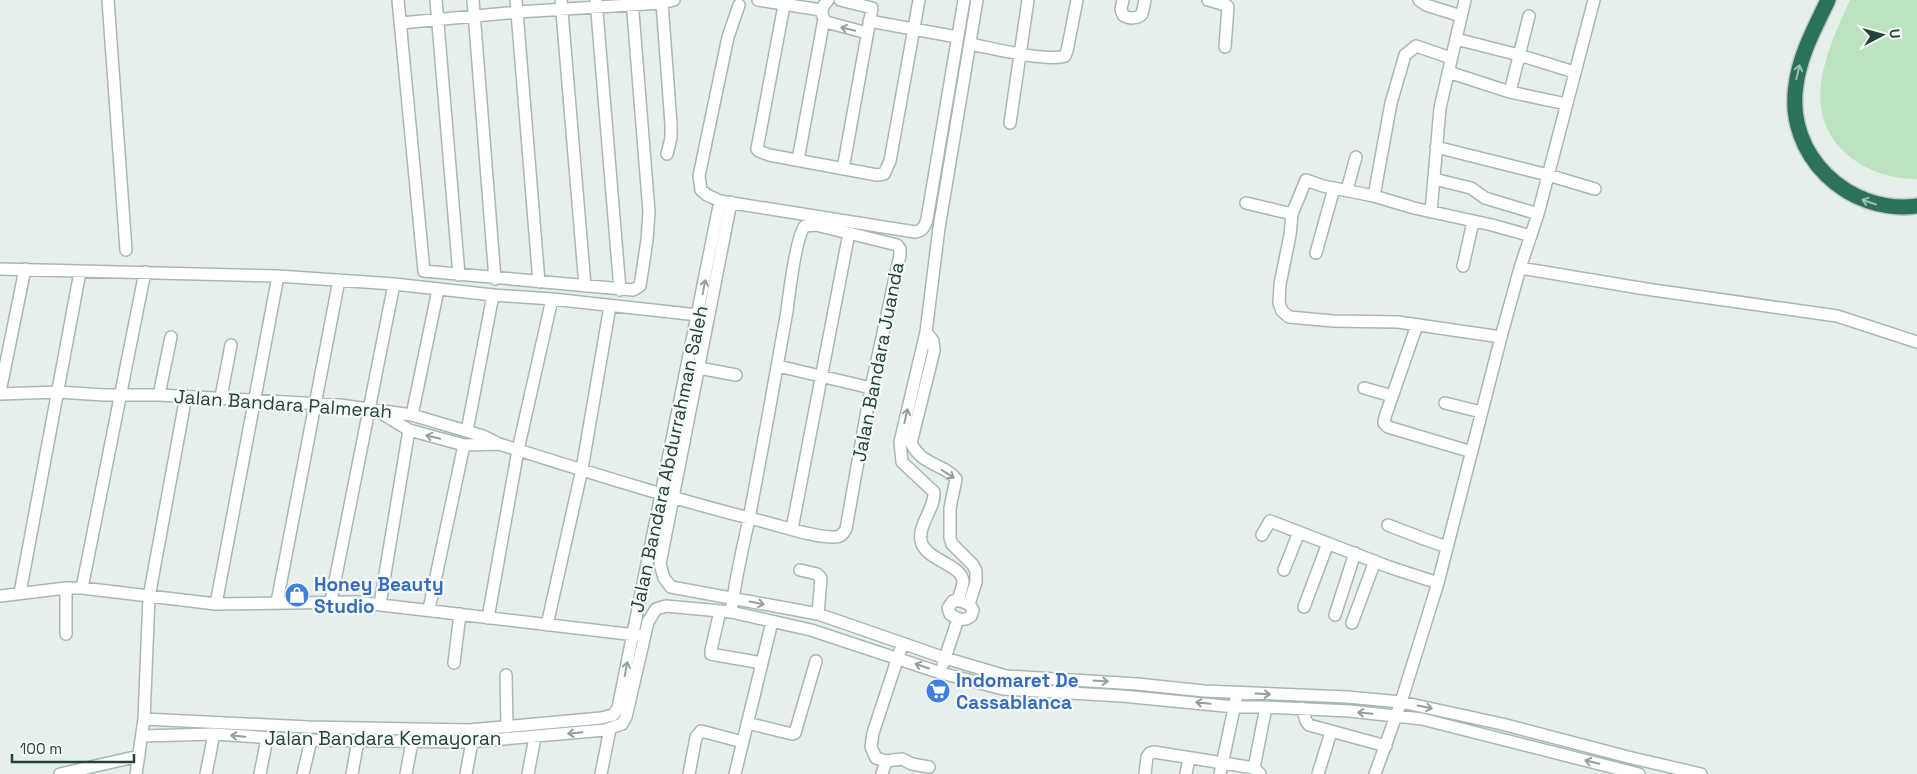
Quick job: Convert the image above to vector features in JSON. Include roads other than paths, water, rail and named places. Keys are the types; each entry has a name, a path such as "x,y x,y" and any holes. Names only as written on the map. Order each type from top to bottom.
{"highway":[{"path":"1828,0 1806,46 1795,86 1796,114 1804,142 1810,155 1824,173 1852,194 1884,206 1917,206"}],"street":[{"path":"108,0 126,250"},
{"path":"398,0 423,268 427,272 620,290 633,290 640,286 649,227 632,2"},
{"path":"436,0 459,275"},
{"path":"472,0 495,279"},
{"path":"516,0 539,282"},
{"path":"751,0 747,5 738,2 728,37 699,176 701,190 708,195 726,201 905,232 920,231 924,228 927,219 964,0"},
{"path":"758,0 784,2 823,14 829,24 914,29 958,37"},
{"path":"798,160 823,14 822,6 828,0"},
{"path":"840,0 873,4 843,169"},
{"path":"784,2 757,149 763,154 877,175 884,174 890,161 919,0"},
{"path":"952,493 934,492 902,462 934,351 933,341 926,332 939,228 977,0"},
{"path":"1010,123 1028,0"},
{"path":"970,44 1020,54 1057,58 1065,56 1077,0"},
{"path":"1123,0 1121,9 1123,15 1137,18 1142,14 1144,0"},
{"path":"1208,0 1226,5 1228,8 1225,47"},
{"path":"1420,0 1426,5 1461,16"},
{"path":"1432,212 1440,108 1465,0"},
{"path":"1375,774 1401,702 1438,583 1501,337 1520,268 1538,214 1594,0"},
{"path":"400,23 518,12 561,5 668,1 671,138 667,154"},
{"path":"596,4 620,290"},
{"path":"561,5 585,286"},
{"path":"1510,92 1518,55 1530,16"},
{"path":"1456,39 1574,72"},
{"path":"1374,196 1391,103 1405,55 1416,46 1451,58"},
{"path":"1448,72 1510,92 1566,104"},
{"path":"1436,147 1548,175 1595,189"},
{"path":"1347,190 1356,157"},
{"path":"1434,179 1468,188 1485,198 1538,214"},
{"path":"1501,337 1398,322 1333,321 1289,317 1282,311 1279,303 1280,284 1290,235 1292,214 1306,180 1531,236"},
{"path":"1316,253 1334,188"},
{"name":"Jalan Bandara Abdurrahman Saleh","path":"622,724 626,717 647,562 698,315 726,201"},
{"name":"Jalan Bandara Abdurrahman Saleh","path":"726,201 698,368 660,564 664,578 675,589 733,598"},
{"path":"1246,203 1292,214"},
{"path":"1463,266 1473,222"},
{"name":"Jalan Bandara Juanda","path":"673,497 749,518 792,529 837,538 844,533 871,388 900,255 898,245 816,226 805,226 802,230 778,366 749,518 733,598 725,612 711,654 762,663"},
{"path":"792,529 849,233"},
{"path":"1520,268 1646,289 1837,316 1917,342"},
{"path":"0,269 278,276 339,280 552,299 698,315"},
{"path":"0,393 25,269"},
{"path":"20,593 80,272"},
{"path":"82,588 145,272"},
{"path":"216,604 278,276"},
{"path":"277,602 339,280"},
{"path":"331,601 373,410 394,284"},
{"path":"412,415 438,290"},
{"path":"468,431 493,295"},
{"path":"488,618 518,450 552,299"},
{"path":"547,625 582,469 610,306"},
{"path":"1416,325 1384,423 1388,427 1472,452"},
{"path":"159,395 171,337"},
{"path":"221,398 231,345"},
{"path":"778,366 871,388"},
{"path":"698,368 736,375"},
{"path":"1364,388 1392,396"},
{"name":"Jalan Bandara Palmerah","path":"0,393 58,392 186,396 315,404 412,415 483,436 498,444 673,497"},
{"path":"136,774 144,719 149,597 186,396"},
{"path":"1445,403 1481,412"},
{"path":"373,410 408,430 464,445 498,444"},
{"path":"380,604 408,430"},
{"path":"906,443 923,458 954,476 957,481 952,493 949,528 950,541 976,570 976,582 964,602"},
{"path":"429,609 464,445"},
{"path":"934,492 934,499 921,534 921,542 924,548 934,557 960,574 963,582 964,602"},
{"path":"1262,535 1270,521 1438,583"},
{"path":"1388,525 1424,540 1447,546"},
{"path":"1284,570 1298,532"},
{"path":"1304,606 1328,543"},
{"path":"1335,615 1355,553"},
{"path":"1352,623 1375,561"},
{"path":"647,562 660,564"},
{"path":"800,570 818,574 821,578 818,614"},
{"path":"66,588 66,634"},
{"path":"0,596 66,588 82,588 216,604 331,601 380,604 638,636"},
{"path":"733,598 818,614 902,642 946,654 1006,676 1137,684 1204,691 1347,697 1401,702 1701,774"},
{"path":"951,602 964,602 973,610 971,616 966,619 950,614 948,608 951,602"},
{"name":"Jalan Bandara Abdurrahman Saleh","path":"613,715 618,708 638,636 653,612 658,608 666,606 725,612"},
{"path":"725,612 811,630 941,673 1003,689 1122,696 1235,707 1302,708 1396,715 1422,719 1639,774"},
{"path":"454,663 460,614"},
{"path":"941,673 958,618"},
{"path":"735,774 772,622"},
{"path":"902,642 872,742 872,753 876,758 886,761 902,759 912,764 929,767"},
{"path":"747,724 792,734 795,733 816,661"},
{"path":"506,675 507,727"},
{"path":"1220,774 1235,707 1236,692"},
{"path":"1145,774 1150,753 1157,752 1223,762 1257,771 1266,707"},
{"path":"1302,708 1309,725 1386,746"},
{"path":"613,715 622,724"},
{"name":"Jalan Bandara Kemayoran","path":"144,719 380,729 469,730 600,718 613,715"},
{"name":"Jalan Bandara Kemayoran","path":"142,736 214,734 311,740 472,742 610,729 622,724"},
{"path":"1495,738 1499,724"},
{"path":"602,774 610,729"},
{"path":"689,774 696,737 701,731 743,742"},
{"path":"1318,774 1331,732"},
{"path":"206,774 214,734"},
{"path":"528,774 535,737"},
{"path":"260,774 267,738"},
{"path":"303,774 311,740"},
{"path":"352,774 358,741"},
{"path":"406,774 412,742"},
{"path":"466,774 472,742"},
{"path":"62,774 139,756"},
{"path":"1186,774 1190,758"},
{"path":"882,774 886,761"}],"place":[{"name":"Honey Beauty Studio","path":"297,595"},
{"name":"Indomaret De Cassablanca","path":"938,691"}]}
